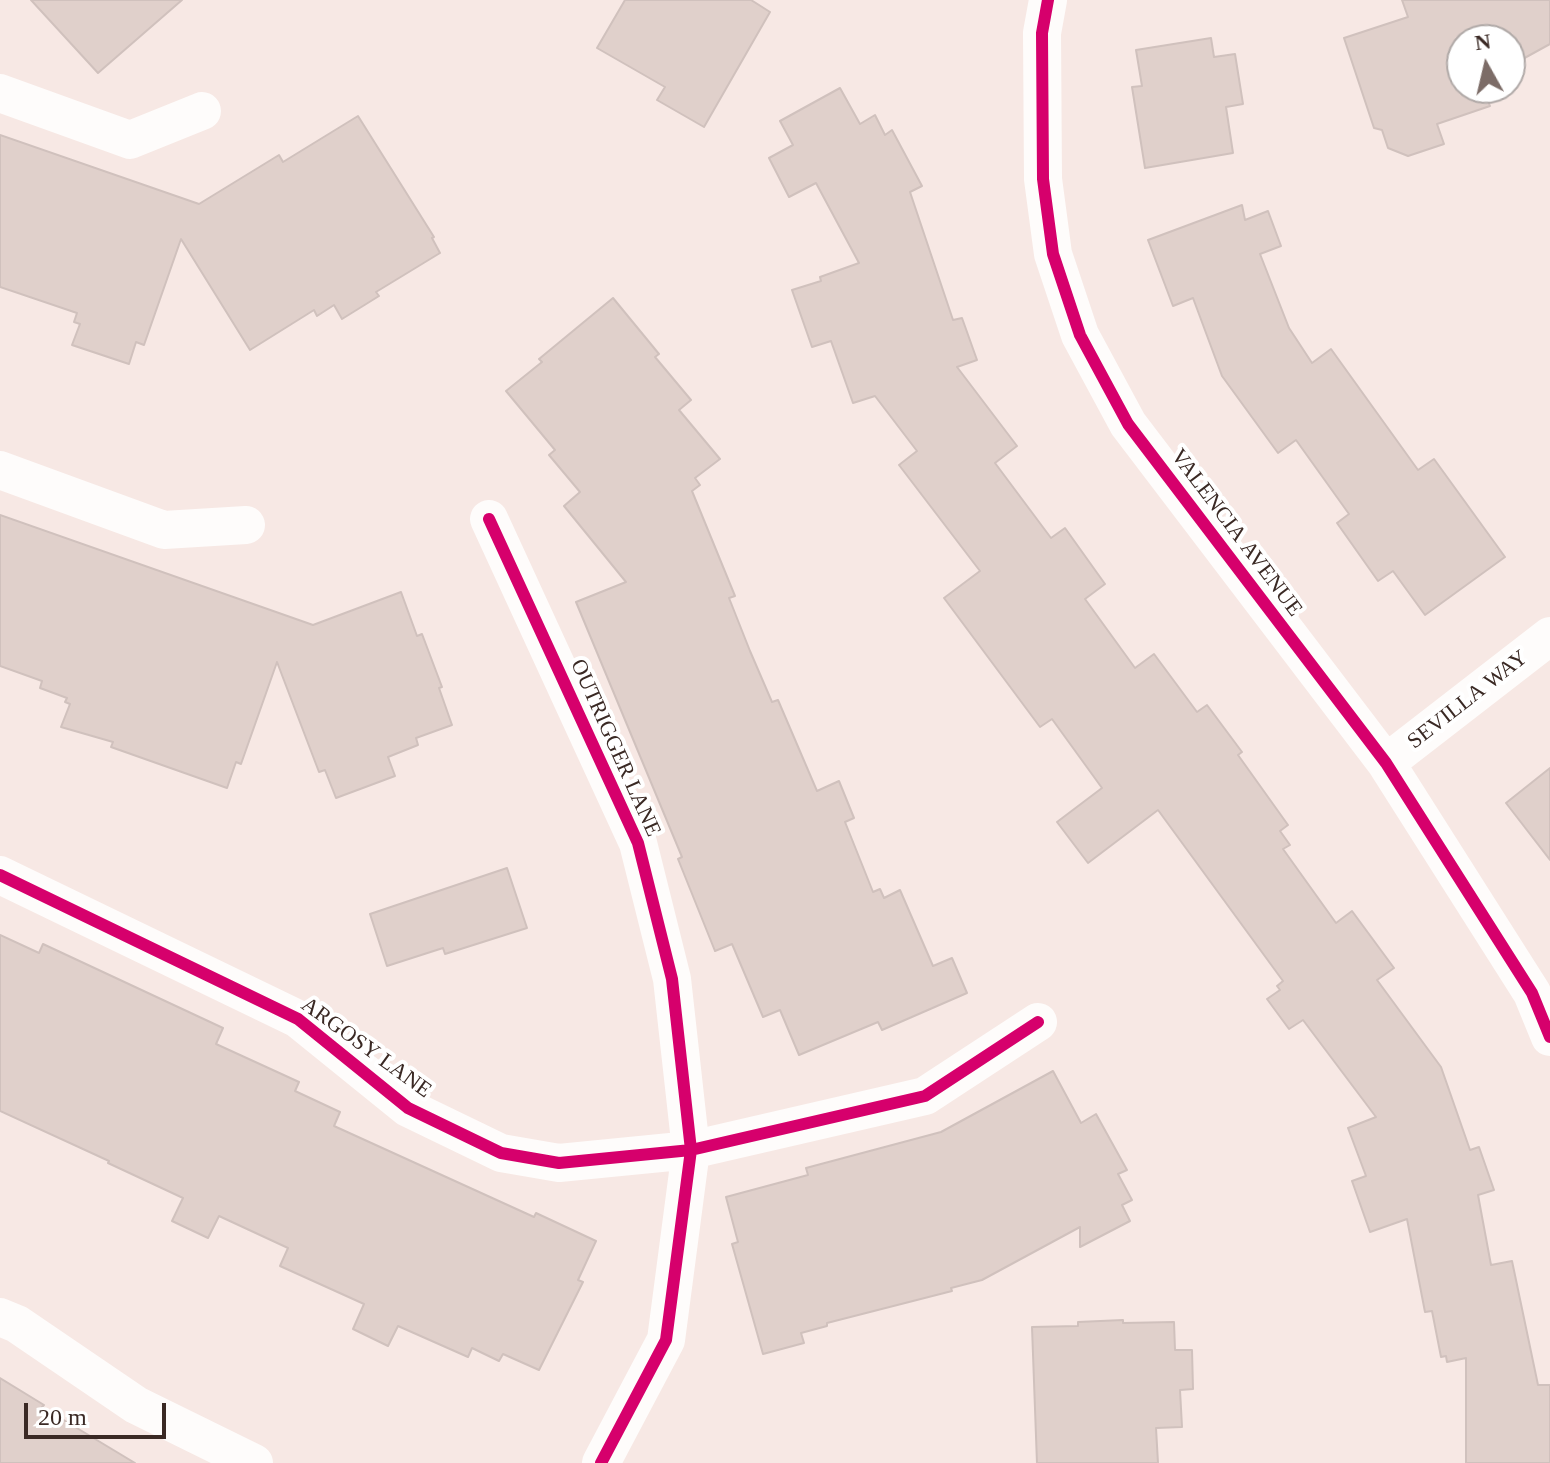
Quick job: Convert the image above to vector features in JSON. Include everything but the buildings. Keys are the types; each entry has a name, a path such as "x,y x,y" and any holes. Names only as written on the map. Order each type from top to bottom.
{"street":[{"name":"VALENCIA AVENUE","path":"1048,0 1042,33 1043,179 1053,254 1080,335 1128,424 1386,763 1532,993 1550,1037"},
{"path":"0,93 130,140 202,111"},
{"path":"0,470 164,530 246,525"},
{"name":"OUTRIGGER LANE","path":"489,519 638,843 672,979 691,1150 666,1340 601,1463"},
{"name":"SEVILLA WAY","path":"1386,763 1550,636"},
{"name":"ARGOSY LANE","path":"0,875 298,1019 408,1108 501,1153 559,1163 691,1150 925,1096 1038,1022"},
{"path":"0,1317 17,1324 136,1405 254,1463"}],"cycle path":[{"path":"1048,0 1042,33 1043,179 1053,254 1080,335 1128,424 1386,763 1532,993 1550,1037"},
{"path":"489,519 638,843 672,979 691,1150 666,1340 601,1463"},
{"path":"0,875 298,1019 408,1108 501,1153 559,1163 691,1150 925,1096 1038,1022"}]}
